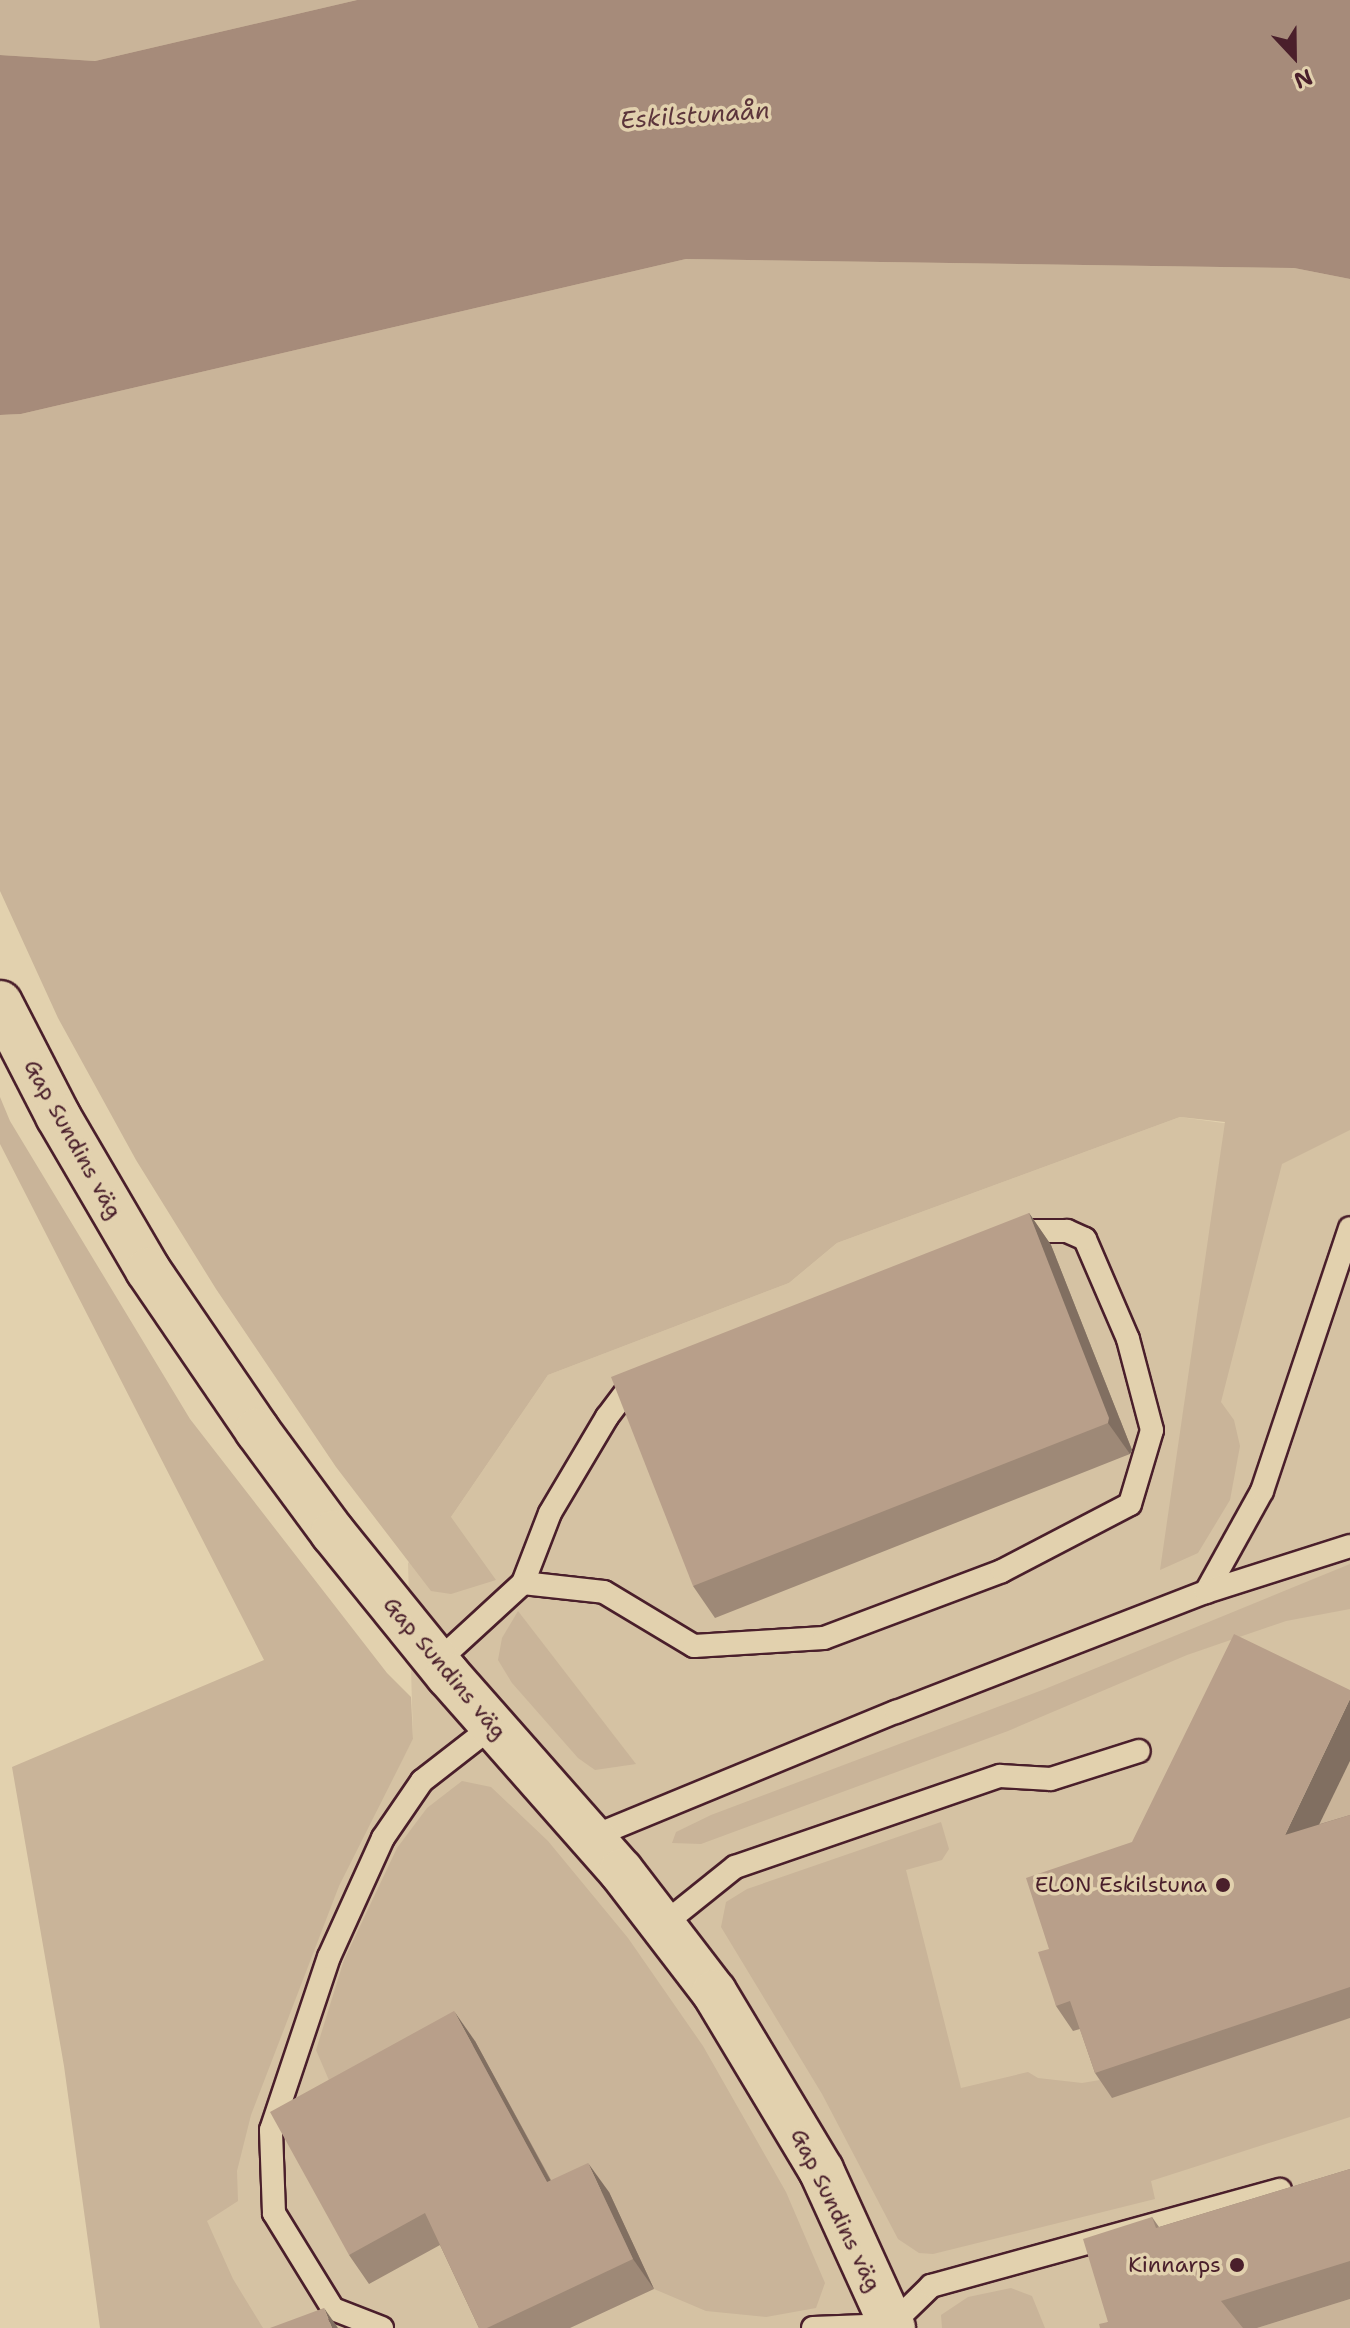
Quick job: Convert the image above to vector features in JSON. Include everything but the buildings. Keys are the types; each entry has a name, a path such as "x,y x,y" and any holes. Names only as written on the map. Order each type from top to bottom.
{"street":[{"name":"Gap Sundins väg","path":"0,1003 58,1116 148,1270 199,1348 333,1533 437,1662 592,1837 664,1924 714,1992 821,2170 891,2327"}],"lane":[{"path":"1206,1592 1262,1491 1350,1228"},
{"path":"523,1583 604,1592 694,1646 824,1638 1002,1571 1130,1504 1152,1430 1128,1339 1085,1239 1067,1231 1033,1231 991,1247"},
{"path":"437,1662 523,1583 550,1513 607,1417 628,1389 668,1371"},
{"path":"592,1837 896,1712 1206,1592 1350,1546"},
{"path":"382,2328 333,2309 274,2213 271,2130 329,1957 383,1838 422,1781 494,1725"},
{"path":"664,1924 735,1867 1000,1776 1051,1779 1139,1751"},
{"path":"813,2328 891,2327 931,2286 1305,2183"}],"shaded area":[{"path":"0,0 357,0 95,61 0,55"},
{"path":"686,259 1294,268 1350,279 1350,1130 1282,1164 1221,1402 1234,1420 1240,1446 1230,1500 1198,1553 1160,1570 1225,1122 1180,1117 837,1243 789,1283 548,1375 451,1517 496,1580 451,1594 431,1591 336,1467 216,1289 136,1160 58,1018 0,891 0,415 21,414"},
{"path":"0,1097 10,1121 190,1419 387,1673 411,1697 413,1739 339,1886 251,2115 237,2171 238,2201 207,2221 233,2279 263,2328 100,2328 64,2066 12,1767 264,1660 0,1144"},
{"path":"1350,1107 1350,2328 100,2328 413,1739 408,1563 451,1517 548,1375 789,1283 837,1243 1180,1117 1223,1123"},
{"path":"1350,1564 1350,1609 1286,1621 1187,1655 1008,1731 701,1844 672,1843 676,1832 711,1815 1045,1689"},
{"path":"518,1611 636,1764 595,1770 578,1758 512,1683 498,1660 502,1638"},
{"path":"1350,1761 1350,1845 1302,1860"},
{"path":"462,1781 491,1787 548,1841 628,1938 703,2046 786,2192 825,2283 816,2308 766,2317 706,2311 654,2289 579,2206 343,2113 316,2050 344,1960 397,1848 427,1808"},
{"path":"941,1822 949,1849 942,1860 906,1870 961,2088 1028,2072 1038,2078 1082,2083 1106,2079 1350,2018 1350,2117 1151,2181 1155,2199 933,2254 919,2253 898,2239 822,2094 721,1927 726,1902 747,1889"},
{"path":"1011,2288 1032,2296 1045,2328 942,2328 941,2315 968,2297"},
{"path":"1350,2299 1350,2328 1257,2328"}],"water":[{"name":"Eskilstunaån","path":"357,0 1350,0 1350,279 1294,268 686,259 21,414 0,415 0,55 95,61"}],"place":[{"name":"ELON Eskilstuna","path":"1223,1885"},
{"name":"Kinnarps","path":"1237,2265"}]}
